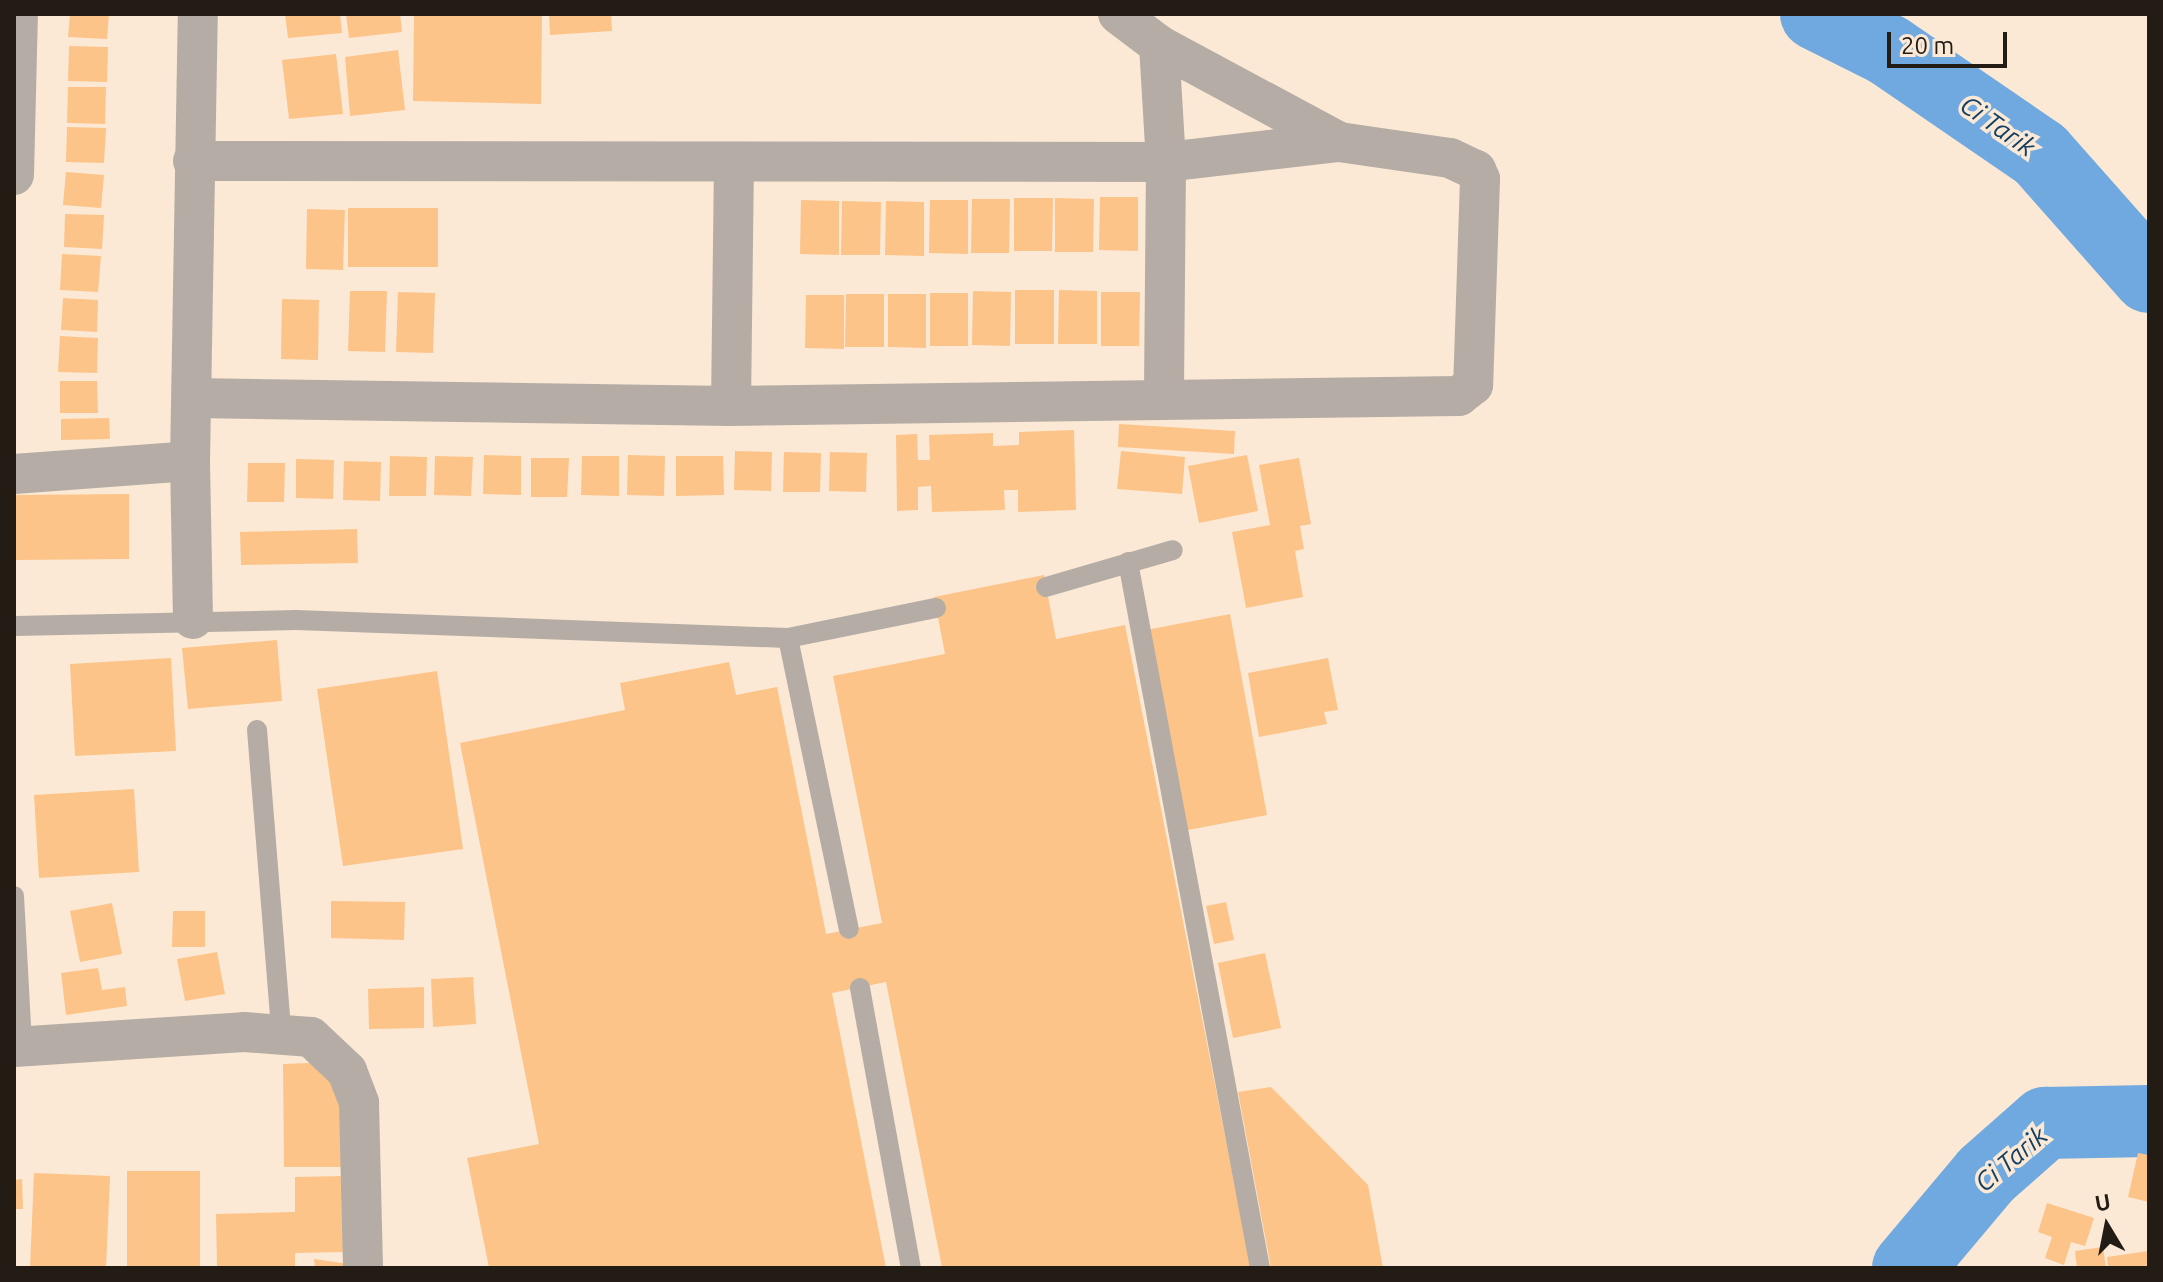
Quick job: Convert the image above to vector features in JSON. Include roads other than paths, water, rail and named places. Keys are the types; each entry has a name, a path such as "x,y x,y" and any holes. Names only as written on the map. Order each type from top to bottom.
{"street":[{"path":"14,175 18,14"},
{"path":"193,619 190,461 198,14"},
{"path":"1118,14 1159,45 1339,142"},
{"path":"1159,45 1166,162 1164,400"},
{"path":"193,161 1166,162 1339,142 1450,158 1476,170 1480,179 1473,385 1467,394 1414,400 731,406 193,398"},
{"path":"731,406 734,163"},
{"path":"14,474 190,461"},
{"path":"18,1046 281,1031 311,1037 338,1059 359,1103 363,1268"}],"lane":[{"path":"1046,587 1173,550"},
{"path":"1128,562 1260,1268"},
{"path":"14,626 193,619 788,638 936,608"},
{"path":"788,638 849,929"},
{"path":"257,730 281,1031"},
{"path":"14,896 18,1046"},
{"path":"860,988 911,1268"}],"waterway":[{"name":"Ci Tarik","path":"1816,14 1888,50 2040,154 2149,277"},
{"name":"Ci Tarik","path":"1908,1268 1986,1175 2045,1123 2149,1121"}]}
